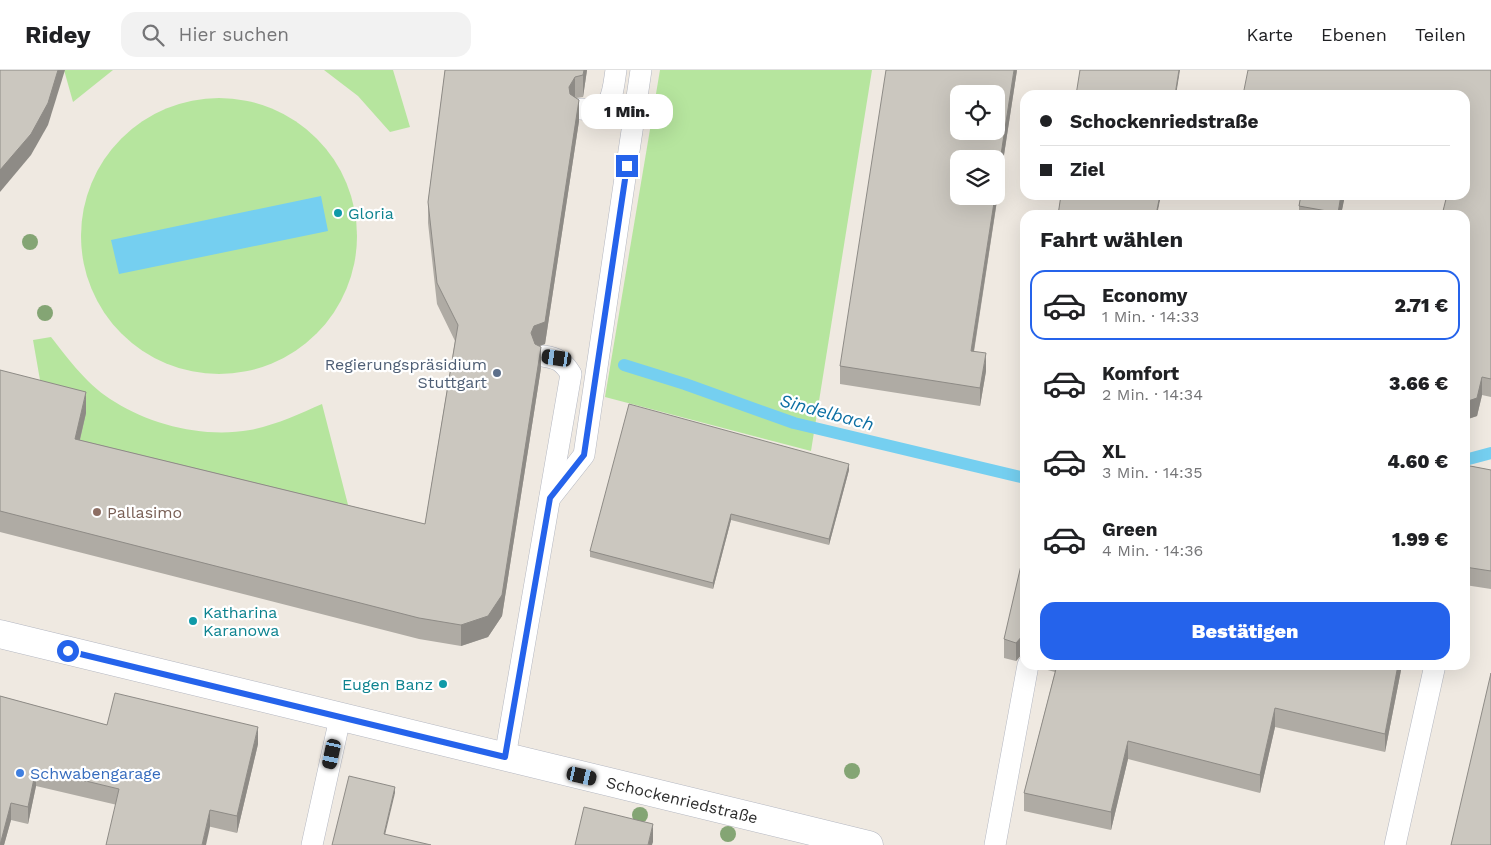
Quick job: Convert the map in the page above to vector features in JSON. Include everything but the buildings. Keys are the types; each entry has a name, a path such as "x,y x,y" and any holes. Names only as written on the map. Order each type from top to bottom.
{"street":[{"name":"Schockenriedstraße","path":"0,634 869,845"}],"lane":[{"path":"581,109 593,110 604,107 611,98 616,70"},
{"path":"550,498 584,455 641,70"},
{"path":"505,757 571,374 565,364 557,358 543,356"},
{"path":"995,845 1027,670"},
{"path":"1395,845 1434,670"},
{"path":"312,845 340,718"}],"green space":[{"path":"64,70 113,70 73,102"},
{"path":"324,70 393,70 410,127 390,132 358,96"},
{"path":"660,70 872,70 811,451 605,397"},
{"path":"219,98 259,104 284,114 306,129 326,149 341,171 351,196 357,236 351,276 341,301 326,323 306,343 284,358 259,368 219,374 179,368 154,358 132,343 112,323 97,301 87,276 81,236 87,196 97,171 112,149 132,129 154,114 179,104"},
{"path":"51,337 80,372 106,396 146,418 163,424 198,431 233,432 250,430 278,422 322,404 354,528 75,460 44,403 33,340"}],"water":[{"path":"321,196 328,231 119,274 111,240"}],"waterway":[{"name":"Sindelbach","path":"624,365 685,384 794,423 1020,477"},
{"name":"Sindelbach","path":"1470,459 1491,453"}],"place":[{"name":"Gloria","path":"338,213"},
{"name":"Regierungspräsidium Stuttgart","path":"497,373"},
{"name":"Pallasimo","path":"97,512"},
{"name":"Katharina Karanowa","path":"193,621"},
{"name":"Eugen Banz","path":"443,684"},
{"name":"Schwabengarage","path":"20,773"}],"route":[{"path":"68,651 505,757 550,498 584,455 627,166"}]}
